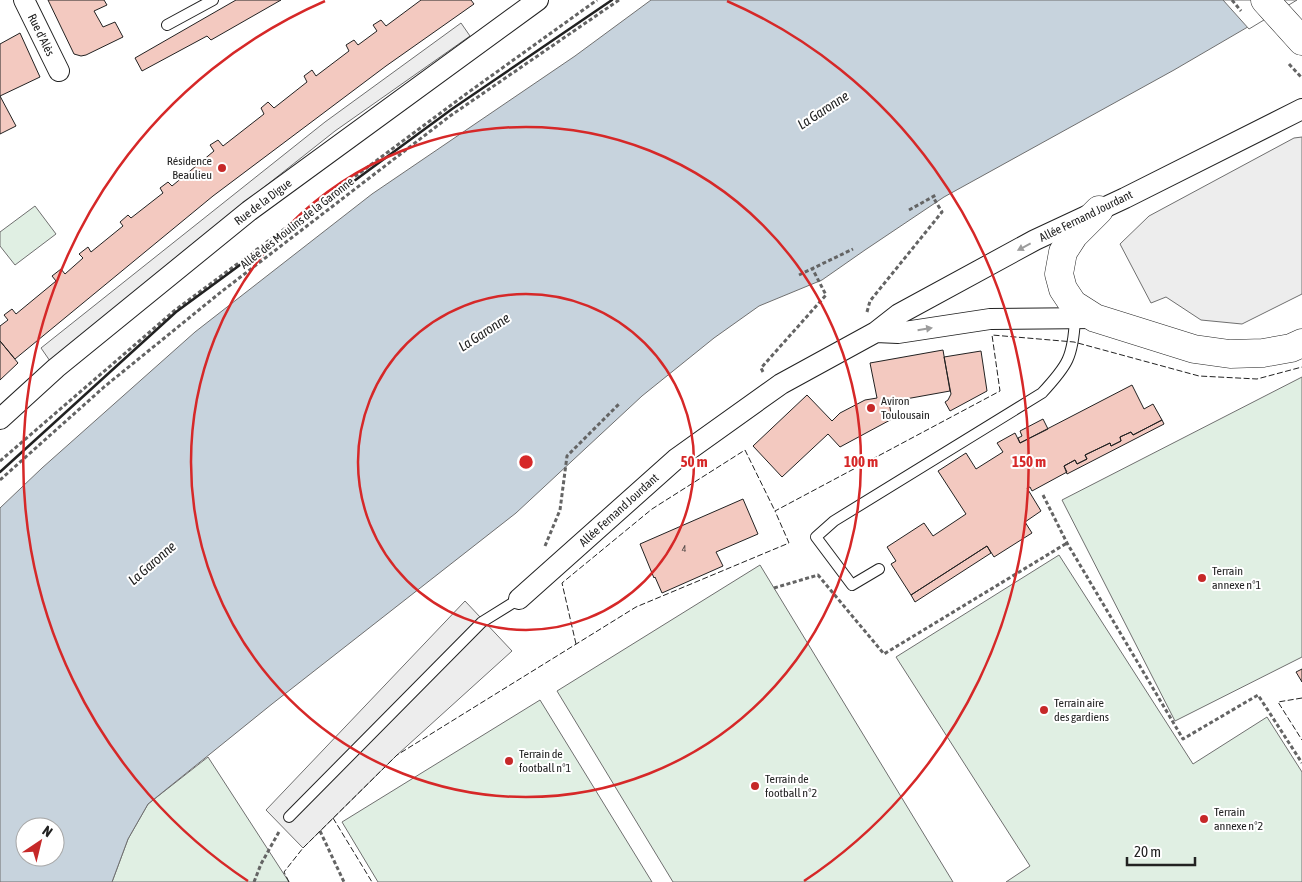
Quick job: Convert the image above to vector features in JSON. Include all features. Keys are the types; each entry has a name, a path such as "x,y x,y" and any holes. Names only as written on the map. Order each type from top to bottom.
{"main road":[{"path":"1265,0 1302,41"},
{"path":"1099,210 1074,234 1063,252 1058,274 1063,289 1085,318 1194,349 1230,354 1263,354 1292,348 1302,343"}],"street":[{"name":"Rue d'Alès","path":"24,0 58,70"},
{"name":"Rue de la Digue","path":"0,419 56,368 249,211 538,0"},
{"name":"Allée Fernand Jourdant","path":"519,599 676,458 773,390 876,332 899,314 1035,240 1302,109"},
{"path":"876,332 898,333 990,318 1085,318"}],"lane":[{"path":"167,25 213,0"},
{"path":"879,569 852,585 816,537 834,521 1042,393 1057,378 1070,356 1085,318"},
{"path":"289,817 482,622 519,599"}],"path":[{"path":"0,461 174,311 466,94 597,0"},
{"name":"Allée des Moulins de la Garonne","path":"1,478 104,387 237,280 450,116 619,0"},
{"path":"876,332 866,311 870,301 942,212 934,196 909,210"},
{"path":"799,275 853,248"},
{"path":"773,390 761,368 826,295 812,268"},
{"path":"551,570 544,550 560,510 567,456 619,404"},
{"path":"1043,495 1067,543 1183,740 1258,695 1302,763"},
{"path":"774,588 818,575 884,654 1067,543"},
{"path":"254,882 273,839 289,817"},
{"path":"320,830 344,882"}],"green space":[{"path":"35,206 56,234 15,265 0,246 0,232"},
{"name":"Terrain annexe n°1","path":"1302,377 1302,657 1175,721 1062,500"},
{"name":"Terrain aire des gardiens","path":"1059,555 1193,764 1267,717 1302,772 1302,882 1006,882 1030,866 896,657"},
{"name":"Terrain de football n°2","path":"760,565 953,882 673,882 557,691"},
{"name":"Terrain de football n°1","path":"540,700 652,882 378,882 342,822"},
{"path":"208,757 289,882 112,882 128,839 148,804"}],"shaded area":[{"path":"461,23 470,36 335,131 196,241 50,361 41,348 325,122"},
{"path":"1302,137 1302,294 1242,324 1201,320 1166,297 1151,303 1120,244 1149,216 1294,138"},
{"path":"465,601 512,651 397,755 303,848 266,810"}],"water":[{"name":"La Garonne","path":"651,0 1294,0 1174,70 944,197 822,280 759,306 714,338 642,396 516,513 272,704 148,804 128,839 112,882 0,882 0,508 42,468 195,332 372,194 575,56"}],"pier":[{"path":"1223,0 1297,0 1249,29"}],"building":[{"path":"48,0 104,0 107,5 94,11 103,27 115,22 123,37 86,55 74,54"},
{"path":"236,0 281,0 211,40 207,36 142,71 135,58"},
{"name":"Résidence Beaulieu","path":"421,0 471,0 474,4 386,66 213,196 15,359 0,341 0,326 8,320 4,315 12,309 16,314 56,281 52,276 61,269 65,274 83,258 79,254 88,247 91,252 123,226 120,222 128,215 131,218 163,193 160,188 168,182 172,186 214,151 210,145 218,140 223,146 264,114 261,108 268,102 274,108 307,82 304,76 312,70 316,76 349,51 346,45 354,40 358,45 377,31 373,25 381,20 386,26"},
{"path":"20,33 40,77 0,96 0,44"},
{"path":"0,96 16,126 0,134"},
{"path":"0,341 18,363 0,380"},
{"name":"Aviron Toulousain","path":"943,350 950,391 889,402 892,419 840,447 828,434 782,477 753,446 807,395 832,421 840,413 865,400 877,398 870,363"},
{"path":"981,351 987,391 950,411 945,402 951,394 944,357"},
{"path":"1132,385 1144,409 1153,404 1162,420 1133,435 1131,432 1120,437 1121,441 1111,446 1110,443 1085,455 1087,459 1077,464 1075,460 1064,466 1067,472 1032,491 1030,487 1027,488 1041,511 1025,522 1032,533 994,557 987,546 911,595 891,564 896,561 887,547 924,523 933,536 966,514 938,471 966,453 976,469 1003,452 997,443 1015,433 1020,443"},
{"path":"1043,419 1048,429 1020,443 1018,438 1022,436 1020,431"},
{"path":"1162,420 1164,424 1067,474 1064,466 1075,460 1077,464 1087,459 1085,455 1110,443 1111,446 1121,441 1120,437 1131,432 1133,435"},
{"path":"743,499 758,534 716,552 723,566 662,593 640,544"},
{"path":"987,546 991,553 915,602 911,595"},
{"path":"1302,669 1302,682 1296,672"}],"fence":[{"path":"289,882 284,872 303,848 397,755 636,607 789,543 775,511 1000,391 992,335 1074,342 1199,376 1257,379 1302,367"},
{"path":"576,644 562,583 652,509 745,450 775,511"},
{"path":"1302,698 1278,702 1302,740"},
{"path":"333,818 372,882"}],"wall":[{"path":"0,472 176,312 452,109 612,0"}],"place":[{"name":"Résidence Beaulieu","path":"222,168"},
{"name":"Aviron Toulousain","path":"871,408"},
{"name":"Terrain annexe n°1","path":"1202,578"},
{"name":"Terrain aire des gardiens","path":"1044,710"},
{"name":"Terrain de football n°1","path":"509,761"},
{"name":"Terrain de football n°2","path":"755,786"},
{"name":"Terrain annexe n°2","path":"1204,819"}]}
